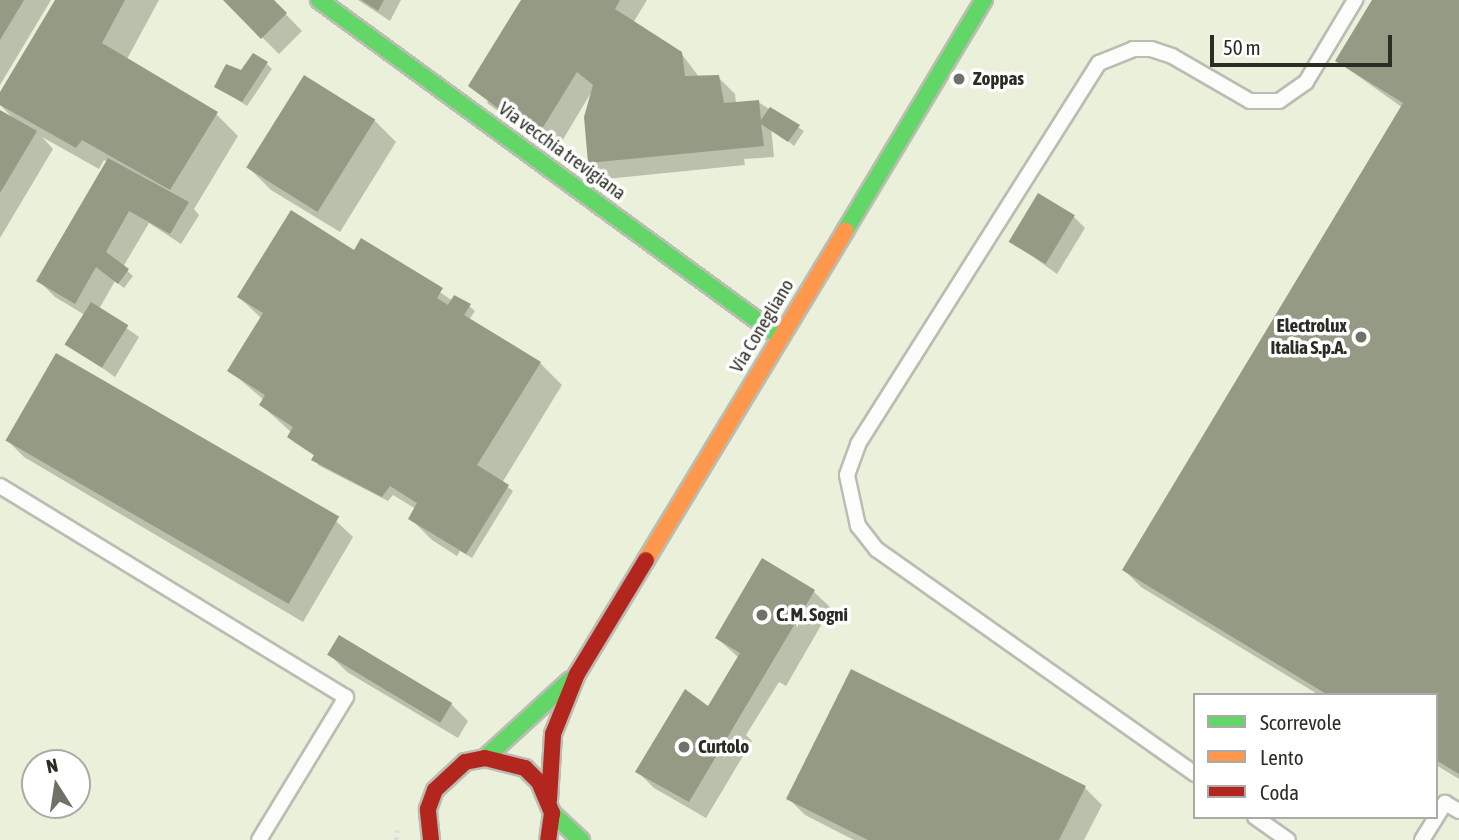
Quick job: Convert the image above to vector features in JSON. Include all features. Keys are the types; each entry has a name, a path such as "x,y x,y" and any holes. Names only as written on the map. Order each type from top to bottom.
{"main road":[{"name":"Via vecchia trevigiana","path":"319,0 780,337"},
{"name":"Via Conegliano","path":"548,840 553,734 577,674 984,0"},
{"name":"Via Conegliano","path":"485,758 577,674"},
{"path":"428,837 428,809 447,774 465,762 485,758 525,768 551,807 581,840"}],"lane":[{"path":"1193,773 877,550 851,509 847,475 858,444 1099,63 1133,49 1151,49 1172,56 1250,101 1279,101 1307,82 1355,0"},
{"path":"0,486 346,696 259,840"},
{"path":"1438,814 1445,803 1459,811"},
{"path":"1258,819 1287,840"},
{"path":"1422,840 1435,819"}],"shaded area":[{"path":"0,0 1459,0 1459,840 0,840"}],"building":[{"path":"0,0 24,0 0,40"},
{"path":"55,0 125,0 102,43 218,112 170,190 82,140 76,148 0,105 0,92"},
{"path":"223,0 274,0 287,13 261,39"},
{"path":"361,0 384,0 378,11"},
{"path":"521,0 620,0 615,9 682,52 685,76 719,75 724,103 759,100 761,120 770,107 800,125 788,142 761,124 764,146 588,163 584,117 593,85 577,72 537,137 468,86"},
{"name":"Electrolux Italia S.p.A.","path":"1372,0 1459,0 1459,774 1438,761 1438,693 1325,693 1122,570 1403,103 1335,61"},
{"path":"253,53 268,62 242,102 214,87 226,64 241,70"},
{"path":"304,75 375,120 317,212 246,167"},
{"path":"0,110 37,131 0,193"},
{"path":"108,158 189,202 170,234 129,211 106,252 129,269 118,284 96,267 75,304 36,281"},
{"path":"1038,193 1075,215 1046,264 1009,242"},
{"path":"291,210 354,250 361,238 443,288 437,298 448,305 454,295 471,304 464,315 541,362 477,465 509,485 466,554 408,519 417,503 390,486 382,497 311,460 314,455 287,437 293,427 259,405 265,395 227,371 263,313 237,297"},
{"path":"91,302 128,325 102,368 65,344"},
{"path":"56,353 339,516 289,604 6,440"},
{"path":"762,558 815,590 689,802 635,772 685,689 708,706 740,653 715,638"},
{"path":"339,635 452,703 440,723 327,655"},
{"path":"851,669 1086,786 1059,840 868,840 786,799"}],"traffic: fast":[{"path":"319,0 780,337"},
{"path":"845,231 984,0"},
{"path":"485,758 570,680"},
{"path":"552,813 581,840"}],"traffic: slow":[{"path":"646,560 845,231"}],"traffic: jam":[{"path":"549,800 553,734 577,674 646,560"},
{"path":"431,840 428,809 435,790 465,762 485,758 525,768 539,782 552,813 548,840"}],"place":[{"name":"Zoppas","path":"959,79"},
{"name":"Electrolux Italia S.p.A.","path":"1361,337"},
{"name":"C. M. Sogni","path":"762,615"},
{"name":"Curtolo","path":"684,747"}]}
